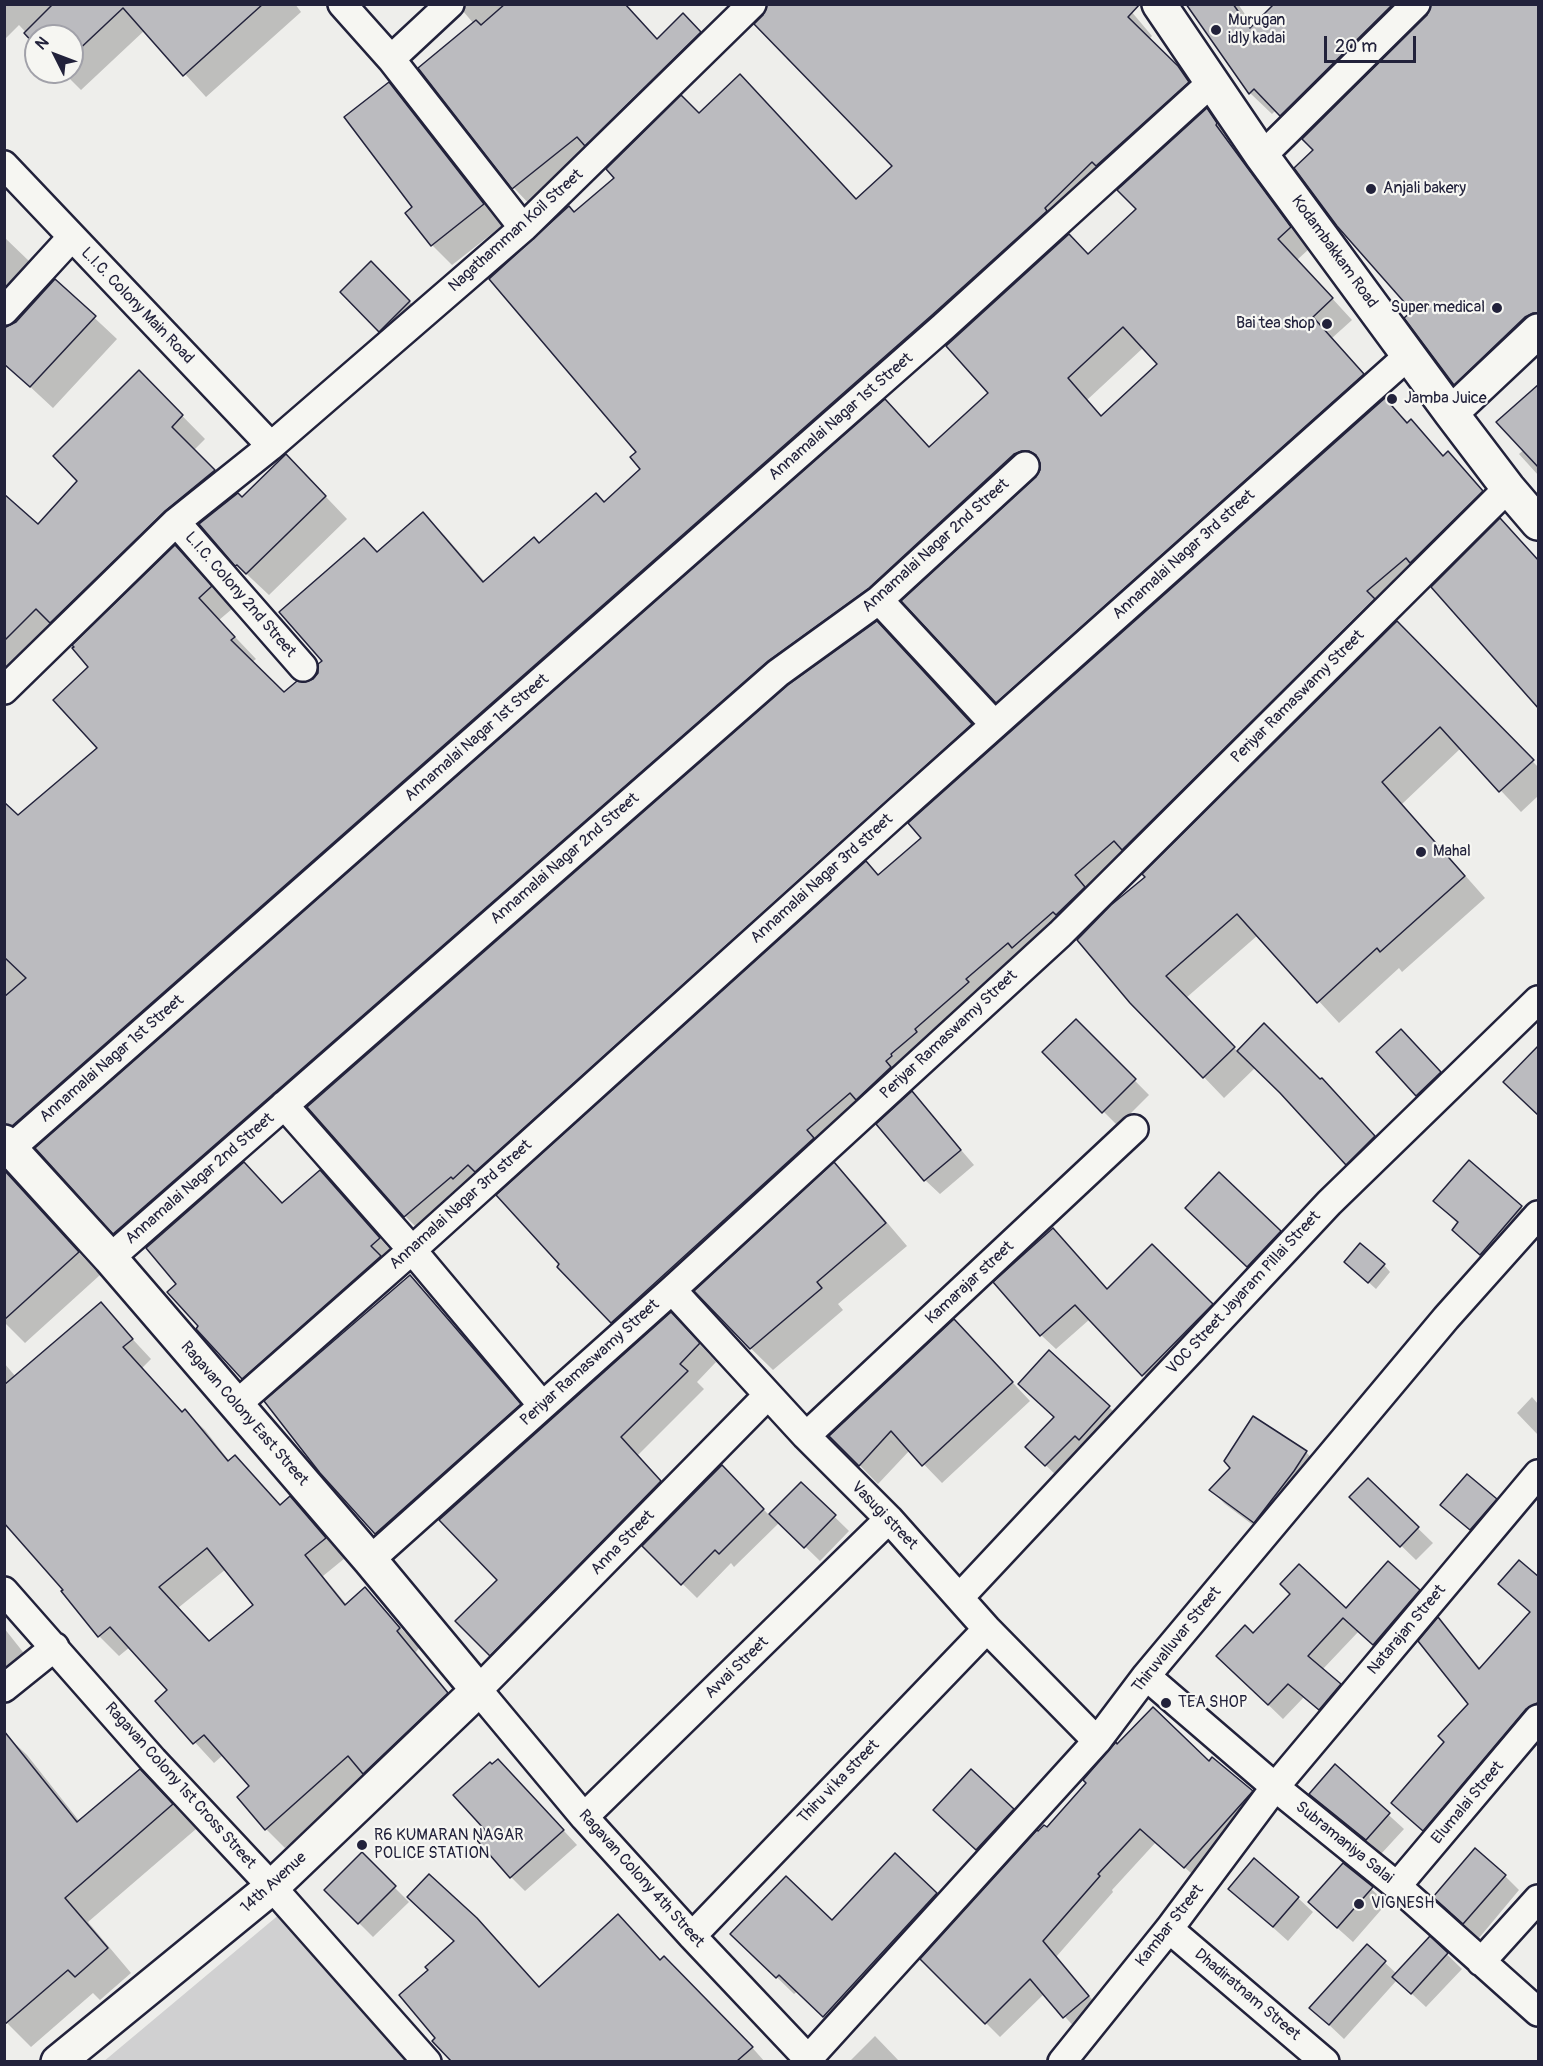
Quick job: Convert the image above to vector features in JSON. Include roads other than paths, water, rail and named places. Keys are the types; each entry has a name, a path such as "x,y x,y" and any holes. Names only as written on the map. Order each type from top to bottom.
{"street":[{"path":"342,4 392,59 523,228"},
{"path":"392,59 450,4"},
{"name":"Nagathamman Koil Street","path":"4,690 176,522 271,446 523,228 752,4"},
{"name":"Kodambakkam Road","path":"1159,4 1262,156 1451,413 1508,488 1539,523"},
{"path":"1262,156 1416,4"},
{"name":"Annamalai Nagar 1st Street","path":"8,1145 943,327 1211,83"},
{"name":"L.I.C. Colony Main Road","path":"4,165 271,446"},
{"path":"4,311 71,238"},
{"path":"1451,413 1539,330"},
{"name":"Annamalai Nagar 3rd street","path":"236,1405 412,1250 994,724 1409,355"},
{"name":"Annamalai Nagar 2nd Street","path":"110,1258 778,673 879,600 1025,466"},
{"name":"Periyar Ramaswamy Street","path":"370,1560 672,1290 1060,934 1508,488"},
{"name":"L.I.C. Colony 2nd Street","path":"176,522 303,667"},
{"path":"879,600 994,724"},
{"name":"VOC Street Jayaram Pillai Street","path":"960,1597 1329,1203 1539,1000"},
{"path":"284,1105 412,1250 542,1405"},
{"name":"Kamarajar street","path":"806,1436 1134,1129"},
{"name":"Ragavan Colony East Street","path":"8,1145 110,1258 370,1560 478,1690"},
{"name":"Thiruvalluvar Street","path":"809,2060 1097,1741 1146,1676 1446,1318 1539,1215"},
{"name":"Vasugi street","path":"672,1290 806,1436 889,1519 987,1629 1097,1741"},
{"name":"Anna Street","path":"478,1690 768,1395"},
{"name":"Natarajan Street","path":"1275,1787 1539,1473"},
{"name":"Avvai Street","path":"584,1817 889,1519"},
{"name":"Ragavan Colony 1st Cross Street","path":"4,1591 153,1760 272,1887 427,2061"},
{"name":"Thiru vi ka street","path":"692,1936 987,1629"},
{"path":"4,1689 55,1647"},
{"name":"Subramaniya Salai","path":"1146,1676 1275,1787 1397,1886 1539,2012"},
{"name":"Ragavan Colony 4th Street","path":"478,1690 584,1817 809,2060"},
{"name":"14th Avenue","path":"58,2061 272,1887 478,1690"},
{"name":"Elumalai Street","path":"1397,1886 1539,1719"},
{"name":"Kambar Street","path":"1062,2061 1169,1929 1275,1787"},
{"path":"1481,1962 1539,1899"},
{"name":"Dhadiratnam Street","path":"1169,1929 1324,2061"}],"place":[{"name":"Murugan idly kadai","path":"1216,30"},
{"name":"Anjali bakery","path":"1371,189"},
{"name":"Super medical","path":"1497,308"},
{"name":"Bai tea shop","path":"1327,324"},
{"name":"Jamba Juice","path":"1392,399"},
{"name":"Mahal","path":"1421,852"},
{"name":"TEA SHOP","path":"1166,1703"},
{"name":"R6 KUMARAN NAGAR POLICE STATION","path":"362,1845"},
{"name":"VIGNESH","path":"1359,1904"}]}
